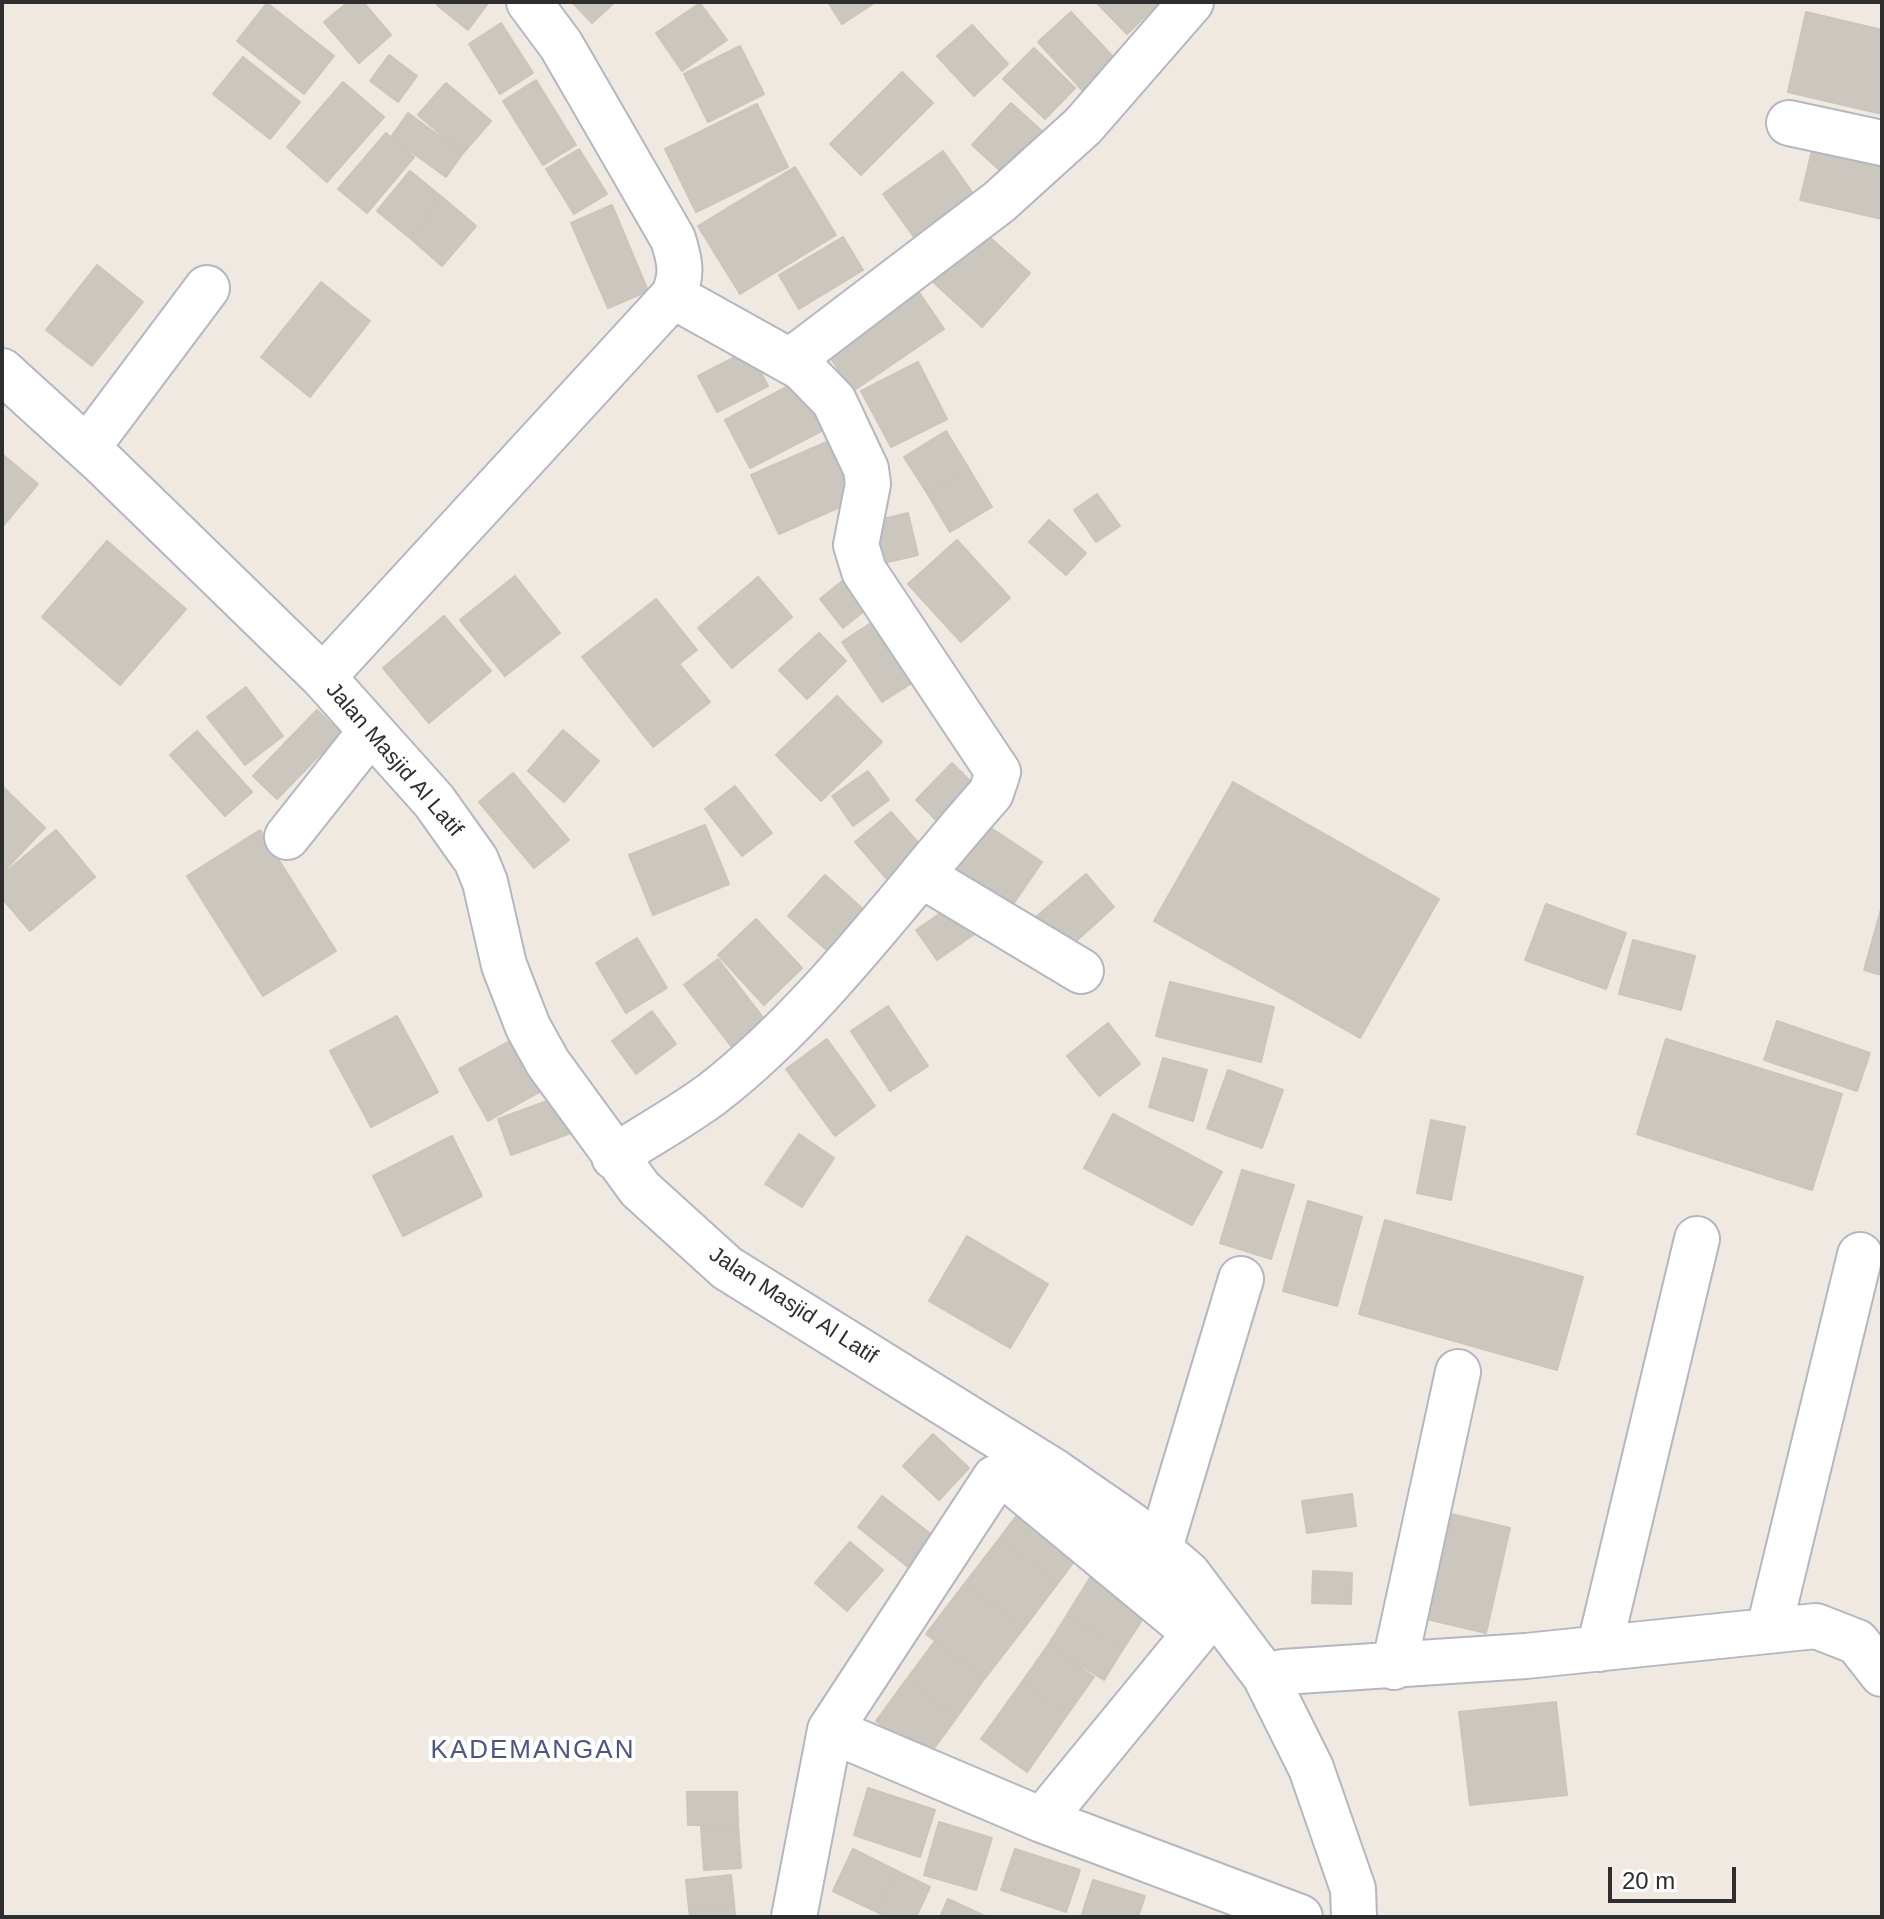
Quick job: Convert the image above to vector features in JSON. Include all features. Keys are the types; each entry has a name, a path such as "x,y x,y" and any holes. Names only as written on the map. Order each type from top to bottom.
{"street":[{"path":"323,677 673,296 680,272 673,239 561,45 529,2"},
{"path":"790,361 1010,193 1083,126 1191,2"},
{"path":"1789,123 1882,143"},
{"path":"87,448 207,288"},
{"path":"614,1157 710,1095 812,999 991,793 998,772 864,571 856,545 868,484 866,469 834,401 814,378 790,361 673,296"},
{"name":"Jalan Masjid Al Latif","path":"2,371 87,448 323,677 434,801 476,860 485,882 504,965 528,1027 614,1157 640,1189 727,1268 1055,1472 1160,1548 1188,1574 1205,1620 1265,1676 1311,1768 1353,1889 1354,1917"},
{"path":"287,837 371,731"},
{"path":"921,875 1081,971"},
{"path":"1599,1649 1697,1239"},
{"path":"1769,1629 1860,1255"},
{"path":"1160,1548 1241,1279"},
{"path":"1394,1667 1458,1372"},
{"path":"794,1917 830,1730 998,1477 1010,1480 1205,1620 1042,1820"},
{"path":"1265,1676 1283,1672 1394,1667 1599,1649 1816,1626 1842,1633 1871,1656 1882,1674"},
{"path":"830,1730 1042,1820 1300,1917"}],"building":[{"path":"348,2 363,2 391,35 359,63 324,22"},
{"path":"439,2 489,2 468,30 437,5"},
{"path":"572,2 615,2 592,23"},
{"path":"828,2 876,2 842,24"},
{"path":"1096,2 1158,2 1159,3 1127,34"},
{"path":"267,3 334,56 304,94 237,41"},
{"path":"700,3 727,40 682,71 656,33"},
{"path":"1071,12 1116,60 1083,91 1038,42"},
{"path":"1806,12 1882,30 1882,114 1788,92"},
{"path":"501,23 533,73 500,94 469,44"},
{"path":"972,25 1008,64 974,96 937,56"},
{"path":"740,46 764,94 708,122 684,74"},
{"path":"1034,48 1075,88 1045,119 1003,79"},
{"path":"389,55 417,76 398,102 370,81"},
{"path":"243,57 300,102 270,139 213,94"},
{"path":"902,72 933,103 861,175 830,144"},
{"path":"536,80 576,145 543,165 503,101"},
{"path":"343,82 384,117 327,182 287,147"},
{"path":"446,83 491,121 463,153 418,115"},
{"path":"1011,103 1044,133 1005,175 972,145"},
{"path":"757,104 788,167 696,212 665,149"},
{"path":"408,113 463,153 446,177 391,137"},
{"path":"386,133 414,157 367,213 338,189"},
{"path":"1814,142 1882,158 1882,219 1800,200"},
{"path":"579,149 607,194 574,214 546,169"},
{"path":"943,151 974,195 914,237 883,194"},
{"path":"795,167 836,235 740,294 698,226"},
{"path":"410,171 443,198 410,238 377,211"},
{"path":"443,198 476,226 442,266 410,238"},
{"path":"612,205 648,291 608,308 571,223"},
{"path":"979,228 1030,273 982,327 932,281"},
{"path":"843,237 863,270 799,309 779,275"},
{"path":"97,265 143,302 92,366 46,330"},
{"path":"321,282 370,321 310,397 261,357"},
{"path":"914,285 944,329 853,391 823,347"},
{"path":"749,350 768,386 717,412 698,376"},
{"path":"918,362 947,419 891,447 861,391"},
{"path":"807,376 833,425 750,468 725,420"},
{"path":"946,431 969,469 927,493 904,457"},
{"path":"831,440 858,499 779,534 751,475"},
{"path":"2,454 38,484 2,527"},
{"path":"969,469 992,507 950,532 927,493"},
{"path":"1097,494 1120,526 1096,542 1074,510"},
{"path":"908,513 918,555 875,565 866,523"},
{"path":"1049,520 1086,553 1066,575 1029,542"},
{"path":"957,540 1010,598 961,642 908,584"},
{"path":"107,541 186,609 120,685 42,617"},
{"path":"851,574 874,603 843,628 820,599"},
{"path":"515,576 560,633 505,676 460,620"},
{"path":"758,577 792,617 732,668 698,628"},
{"path":"656,599 697,650 679,664 710,702 653,747 582,657"},
{"path":"883,615 923,676 882,702 842,642"},
{"path":"444,616 491,671 429,723 383,668"},
{"path":"819,633 846,661 807,699 779,670"},
{"path":"246,687 283,736 245,765 207,717"},
{"path":"837,696 882,742 821,801 776,755"},
{"path":"317,710 341,733 277,799 253,776"},
{"path":"563,730 599,761 564,802 528,771"},
{"path":"197,731 252,792 225,816 170,755"},
{"path":"952,763 983,794 946,830 916,800"},
{"path":"868,771 889,800 853,826 832,796"},
{"path":"513,773 569,840 534,868 479,802"},
{"path":"1233,782 1439,899 1360,1038 1154,921"},
{"path":"2,786 45,828 2,873"},
{"path":"735,786 772,833 742,856 705,809"},
{"path":"891,812 922,847 886,878 855,842"},
{"path":"705,825 729,884 653,915 629,855"},
{"path":"988,826 1042,862 1007,913 954,876"},
{"path":"56,830 95,877 30,931 2,898 2,875"},
{"path":"260,830 336,951 263,996 187,876"},
{"path":"1086,874 1114,907 1066,950 1036,917"},
{"path":"825,875 865,911 829,952 788,916"},
{"path":"955,903 976,933 937,960 916,930"},
{"path":"1546,904 1626,933 1606,989 1525,960"},
{"path":"1882,906 1882,975 1864,970"},
{"path":"756,919 802,968 764,1005 718,955"},
{"path":"637,938 667,988 626,1013 596,963"},
{"path":"1633,940 1695,956 1681,1010 1619,994"},
{"path":"718,959 768,1024 734,1050 684,985"},
{"path":"1170,982 1274,1007 1261,1062 1156,1036"},
{"path":"888,1006 928,1066 890,1091 851,1031"},
{"path":"652,1011 676,1044 636,1074 612,1041"},
{"path":"397,1016 438,1092 371,1127 330,1051"},
{"path":"1777,1021 1870,1053 1857,1091 1764,1060"},
{"path":"1108,1023 1140,1064 1099,1096 1067,1056"},
{"path":"521,1035 550,1086 488,1121 459,1069"},
{"path":"827,1039 875,1106 835,1136 786,1069"},
{"path":"1666,1039 1842,1094 1812,1190 1637,1134"},
{"path":"1163,1058 1207,1070 1193,1121 1149,1107"},
{"path":"1228,1070 1283,1090 1262,1148 1207,1128"},
{"path":"558,1097 571,1133 511,1155 498,1119"},
{"path":"1113,1114 1222,1172 1192,1225 1084,1168"},
{"path":"1431,1120 1465,1127 1451,1200 1417,1193"},
{"path":"799,1134 834,1158 802,1207 765,1184"},
{"path":"452,1136 482,1196 403,1236 373,1176"},
{"path":"1242,1170 1294,1185 1271,1259 1220,1243"},
{"path":"1308,1201 1362,1217 1337,1306 1283,1291"},
{"path":"1385,1220 1583,1277 1557,1370 1359,1314"},
{"path":"967,1236 1048,1284 1010,1348 929,1301"},
{"path":"933,1434 969,1468 939,1500 903,1466"},
{"path":"1352,1494 1356,1526 1307,1533 1302,1501"},
{"path":"882,1496 932,1535 908,1567 858,1527"},
{"path":"1023,1507 1082,1551 1058,1583 999,1539"},
{"path":"1447,1513 1510,1528 1486,1633 1422,1618"},
{"path":"999,1539 1058,1583 1024,1628 965,1583"},
{"path":"850,1542 883,1570 847,1611 815,1583"},
{"path":"1313,1571 1352,1573 1351,1604 1312,1603"},
{"path":"1091,1576 1148,1611 1123,1649 1067,1615"},
{"path":"965,1583 1024,1628 985,1678 926,1634"},
{"path":"1067,1615 1123,1649 1104,1680 1048,1645"},
{"path":"935,1641 985,1678 957,1717 906,1680"},
{"path":"1048,1645 1094,1677 1067,1715 1022,1682"},
{"path":"906,1680 957,1717 927,1758 876,1721"},
{"path":"1022,1682 1067,1715 1027,1772 981,1739"},
{"path":"1556,1702 1567,1795 1470,1805 1459,1712"},
{"path":"868,1788 935,1810 920,1857 854,1835"},
{"path":"687,1792 737,1792 738,1825 688,1825"},
{"path":"939,1822 992,1838 976,1890 924,1875"},
{"path":"738,1825 741,1868 704,1870 701,1827"},
{"path":"853,1849 897,1871 877,1912 833,1891"},
{"path":"1015,1849 1080,1870 1066,1912 1001,1890"},
{"path":"897,1871 930,1887 916,1917 887,1917 877,1912"},
{"path":"731,1875 734,1904 689,1909 686,1880"},
{"path":"1093,1880 1145,1896 1138,1917 1081,1917"},
{"path":"948,1899 987,1917 940,1917"},
{"path":"734,1904 735,1917 690,1917 689,1909"}],"district":[{"name":"KADEMANGAN","path":"533,1751"}]}
